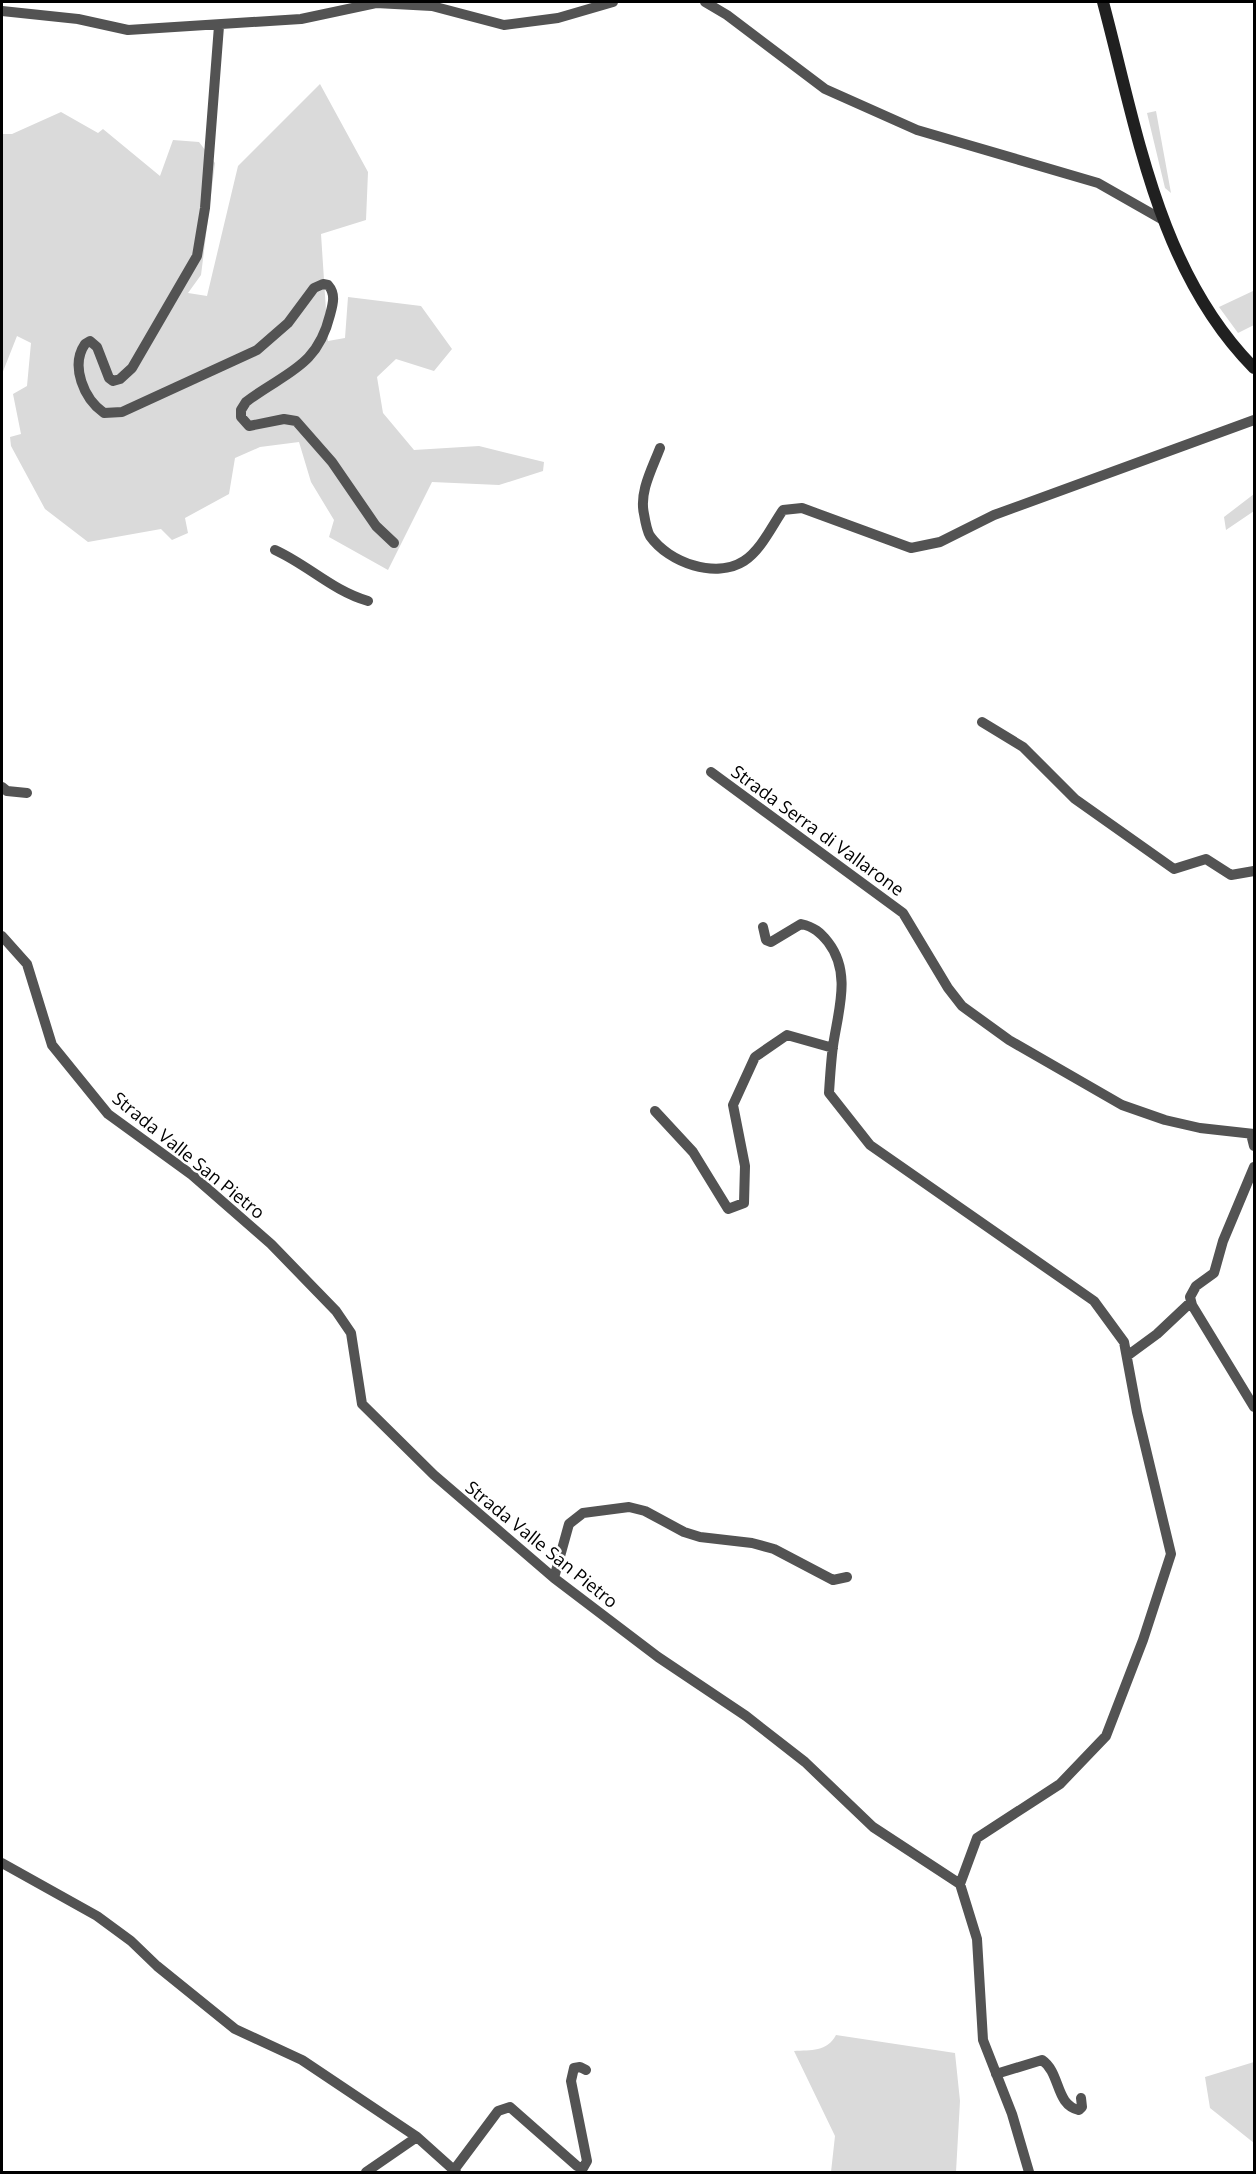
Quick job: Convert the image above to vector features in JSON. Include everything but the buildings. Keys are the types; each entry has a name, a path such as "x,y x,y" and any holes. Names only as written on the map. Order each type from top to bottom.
{"street":[{"path":"2,11 78,19 128,30 301,20 376,3 432,6 504,25 558,18 614,2"},
{"path":"705,2 727,15 825,89 916,130 1098,183 1163,220"},
{"path":"1103,2 1163,220 1191,284 1212,319 1230,344 1254,368"},
{"path":"219,26 205,208 197,256 137,360 120,379 113,381 109,378 97,347 90,341 85,344 79,360 84,388 88,398 104,413 122,412 257,350 288,323 314,288 323,284 328,285 334,297 325,335 317,350 303,366 246,402 241,410 241,417 249,426 284,419 296,421 332,462 376,526 394,543"},
{"path":"660,448 644,487 643,512 650,536 670,554 692,565 712,570 728,568 745,560 783,510 802,508 910,548 940,542 994,515 1254,420"},
{"path":"275,550 301,564 336,589 368,601"},
{"path":"982,722 1023,747 1075,799 1174,869 1206,859 1231,875 1254,870"},
{"name":"Strada Serra di Vallarone","path":"711,772 903,913 948,988 973,1015 1009,1040 1122,1106 1165,1120 1200,1128 1253,1134"},
{"path":"2,787 7,791 27,793"},
{"path":"764,927 766,940 771,942 801,924 811,926 819,931 836,952 841,970 842,988 829,1093 870,1146 1094,1301 1124,1342 1137,1412 1172,1554 1143,1640 1106,1736 1060,1784 977,1838 960,1884 977,1939 983,2040 1012,2114 1029,2172"},
{"name":"Strada Valle San Pietro","path":"2,936 27,964 52,1045 108,1114 219,1198 271,1244 336,1311 351,1333 362,1404 434,1475 554,1578 658,1657 746,1716 805,1762 873,1827 960,1884"},
{"path":"656,1111 693,1152 728,1209 744,1203 745,1166 733,1106 755,1057 787,1035 833,1048"},
{"path":"1253,1134 1254,1146"},
{"path":"1254,1167 1223,1241 1214,1273 1192,1290 1191,1302 1254,1407"},
{"path":"1127,1356 1157,1334 1191,1302"},
{"path":"554,1578 569,1524 583,1514 629,1507 645,1511 684,1532 700,1537 752,1543 774,1550 833,1580 848,1577"},
{"path":"2,1863 97,1916 131,1941 157,1966 235,2029 303,2060 417,2137 455,2171 498,2111 510,2108 577,2166 583,2168 586,2166 571,2081 574,2068 580,2067 586,2070"},
{"path":"996,2074 1042,2060 1055,2075 1068,2106 1078,2110 1082,2107 1081,2098"},
{"path":"366,2172 417,2137"}],"shaded area":[{"path":"320,84 368,172 366,220 321,234 328,341 345,338 348,297 421,306 452,349 434,371 396,359 377,377 383,413 414,450 479,446 544,462 543,471 499,485 432,482 388,570 329,537 334,520 311,482 299,442 260,447 235,458 229,494 185,518 188,533 172,540 161,529 88,542 45,509 11,446 10,437 21,434 13,394 27,386 31,343 17,336 2,374 2,134 12,134 61,112 98,133 103,129 160,176 173,140 199,142 215,163 201,275 188,293 207,296 238,166"},
{"path":"1156,111 1171,193 1165,188 1147,113"},
{"path":"1253,291 1254,325 1238,333 1219,307"},
{"path":"1254,494 1254,511 1226,530 1224,517"},
{"path":"836,2035 955,2053 960,2101 956,2172 831,2172 835,2136 794,2051 823,2047 828,2045"},
{"path":"1254,2062 1254,2143 1210,2108 1205,2077"}]}
